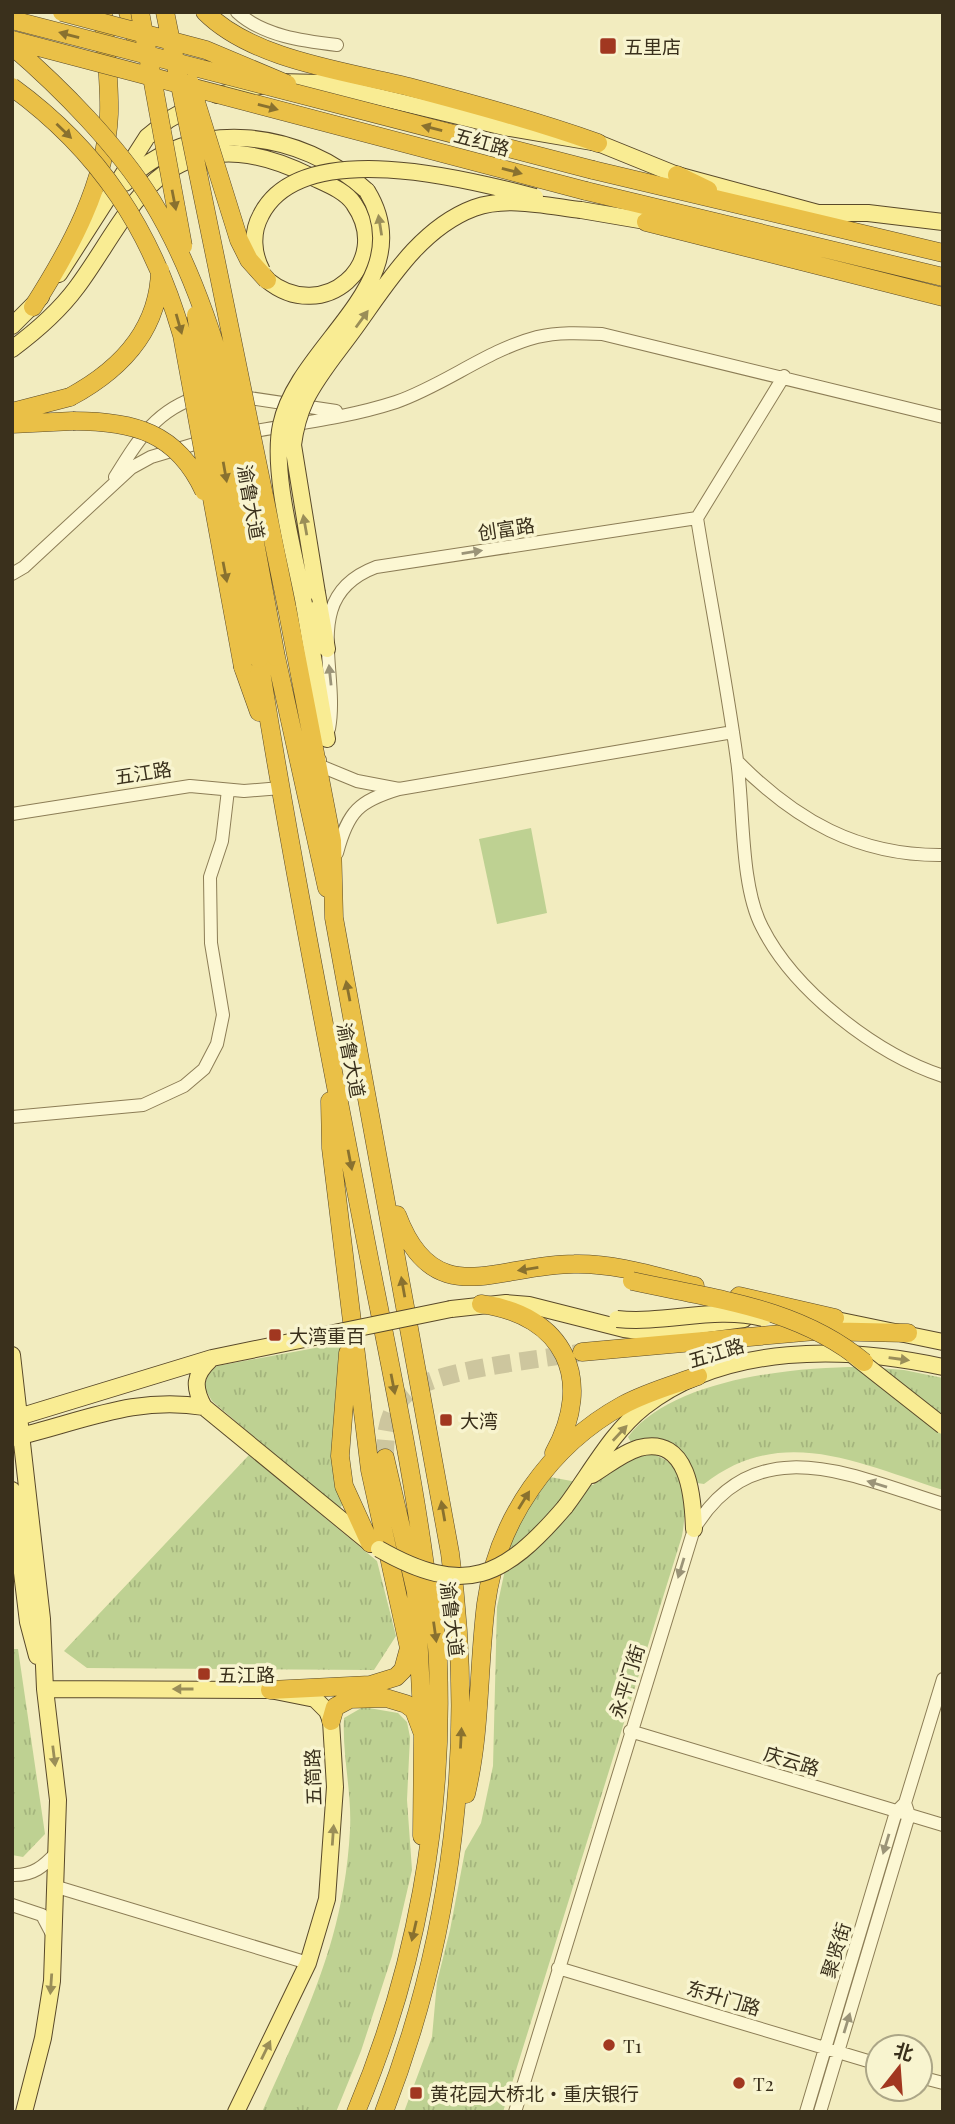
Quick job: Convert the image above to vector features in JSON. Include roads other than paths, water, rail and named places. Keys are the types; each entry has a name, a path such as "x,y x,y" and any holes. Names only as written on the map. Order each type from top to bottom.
{"highway":[{"path":"62,12 206,50 319,91"},
{"path":"33,307 64,258 83,215 104,154 109,113 103,12"},
{"path":"128,12 157,109"},
{"name":"渝鲁大道","path":"140,12 328,1045 419,1523 438,1658 439,1756 424,1885 404,1973 384,2039 356,2112"},
{"path":"167,12 239,240 249,260 267,279"},
{"name":"渝鲁大道","path":"167,12 295,606 334,863 334,918 385,1183 450,1553 458,1615 461,1717 453,1852 429,1975 408,2048 384,2112"},
{"path":"205,12 227,31 271,51 537,122 598,144"},
{"name":"五红路","path":"12,20 319,91 593,170 943,253"},
{"name":"五红路","path":"12,40 747,232 943,277"},
{"path":"12,46 81,114 151,198 174,243 214,339 225,379 260,661"},
{"path":"12,87 40,107 96,164 124,201 146,237 168,288 182,335 215,517 260,661 334,918"},
{"path":"677,175 741,205 830,216"},
{"path":"12,412 70,397 102,380 127,356 144,330 156,300 160,278 158,230 151,198"},
{"path":"646,222 943,297"},
{"path":"747,232 829,268"},
{"path":"12,424 105,421 152,433 172,446 190,463 215,517"},
{"path":"270,1690 384,1682 396,1677 407,1660 407,1628 381,1531 370,1471 331,1147 328,1045"},
{"path":"385,1183 414,1250 426,1264 447,1276 470,1279 558,1265 597,1265 835,1318"},
{"path":"558,1265 796,1320 839,1341 864,1362"},
{"path":"453,1852 477,1740 483,1639 491,1580 511,1523 560,1442 571,1411 573,1379 569,1364 554,1339 530,1318 514,1311 481,1304"},
{"path":"351,1308 340,1456 344,1486 375,1546"},
{"path":"582,1352 815,1331 915,1335"},
{"path":"545,1468 584,1432 623,1405 698,1376"},
{"path":"385,1458 416,1592 421,1645 423,1734 420,1802 424,1885"},
{"path":"331,1721 332,1713 341,1702 386,1698 406,1703 414,1710 423,1734"}],"main road":[{"path":"12,326 33,307 73,257 147,137 168,120 206,98 241,88 279,82 598,144 677,175 830,216 868,213 943,222"},
{"path":"107,202 140,167 158,155 200,140 225,137 275,142 326,160 350,175 367,191 378,208 382,229 377,270 295,388 281,425 279,467 295,606 327,739"},
{"path":"12,349 75,290 133,201 155,178 209,155 239,154 268,159 338,190 354,202 365,229 364,253 356,272 347,283 316,297 299,297 281,291 267,279 255,250 254,233 259,219 278,192 306,178 371,171 436,175 581,210 646,222 747,232"},
{"path":"327,649 293,445 296,423 313,385 387,284 416,248 438,228 476,207 496,204 523,203 581,210"},
{"name":"五江路","path":"16,1418 212,1358 481,1304 506,1303 552,1309 624,1329 646,1332 765,1317 835,1318 943,1343"},
{"path":"552,1309 618,1319 658,1321 707,1314 750,1315 818,1335 864,1362 943,1426"},
{"name":"五江路","path":"204,1407 375,1546 422,1572 448,1577 491,1571 525,1551 565,1507 614,1437 645,1407 698,1376 733,1365 819,1354 859,1354 943,1367"},
{"path":"12,1355 16,1418 42,1619 45,1689 55,1762 57,1852 49,2012 24,2112"},
{"path":"18,1436 125,1407 177,1402 204,1407 196,1382 199,1370 212,1358"},
{"path":"587,1478 637,1448 659,1448 680,1464 690,1478 694,1529"},
{"path":"12,1490 28,1622 45,1689"},
{"name":"五简路","path":"45,1689 270,1690 316,1699 327,1711 331,1721 335,1787 327,1899 308,1963 236,2112"}],"street":[{"path":"237,12 246,20 298,40 337,45"},
{"path":"12,574 24,568 111,484 151,457 212,439 364,410 437,386 505,349 527,341 569,333 602,334 784,376 943,417"},
{"path":"784,376 697,519 733,732 750,890 761,926 773,945 825,1004 886,1050 919,1068 943,1076"},
{"path":"111,484 153,421 181,402 200,396 239,396 331,412 364,410"},
{"name":"创富路","path":"318,765 327,739 332,694 327,649 328,621 336,598 352,579 376,567 697,519"},
{"path":"334,863 346,824 358,807 377,796 399,789 733,732"},
{"path":"737,761 770,794 801,817 834,833 876,848 913,855 943,855"},
{"path":"318,765 357,780 399,789"},
{"name":"五江路","path":"12,814 190,786 255,792 281,788"},
{"path":"12,1117 143,1105 184,1086 204,1069 217,1044 223,1015 211,943 210,877 222,841 228,790"},
{"name":"永平门街","path":"515,2112 694,1529 709,1504 729,1486 756,1473 788,1466 820,1467 943,1503"},
{"name":"聚贤街","path":"820,2112 832,2050 943,1678"},
{"name":"庆云路","path":"630,1731 903,1810 943,1825"},
{"path":"12,1875 30,1873 44,1866 57,1852"},
{"path":"57,1887 308,1963"},
{"path":"12,1905 41,1915 53,1937"},
{"name":"东升门路","path":"558,1968 864,2060"},
{"name":"聚贤街","path":"806,2112 832,2050"}],"tunnel":[{"path":"385,1458 391,1415 406,1394 420,1385 463,1372 578,1353"}],"place":[{"name":"五里店","path":"608,46"},
{"name":"大湾重百","path":"275,1335"},
{"name":"大湾","path":"446,1420"},
{"name":"五江路","path":"204,1674"},
{"name":"T1","path":"609,2045"},
{"name":"T2","path":"739,2083"},
{"name":"黄花园大桥北‧重庆银行","path":"416,2093"}]}
